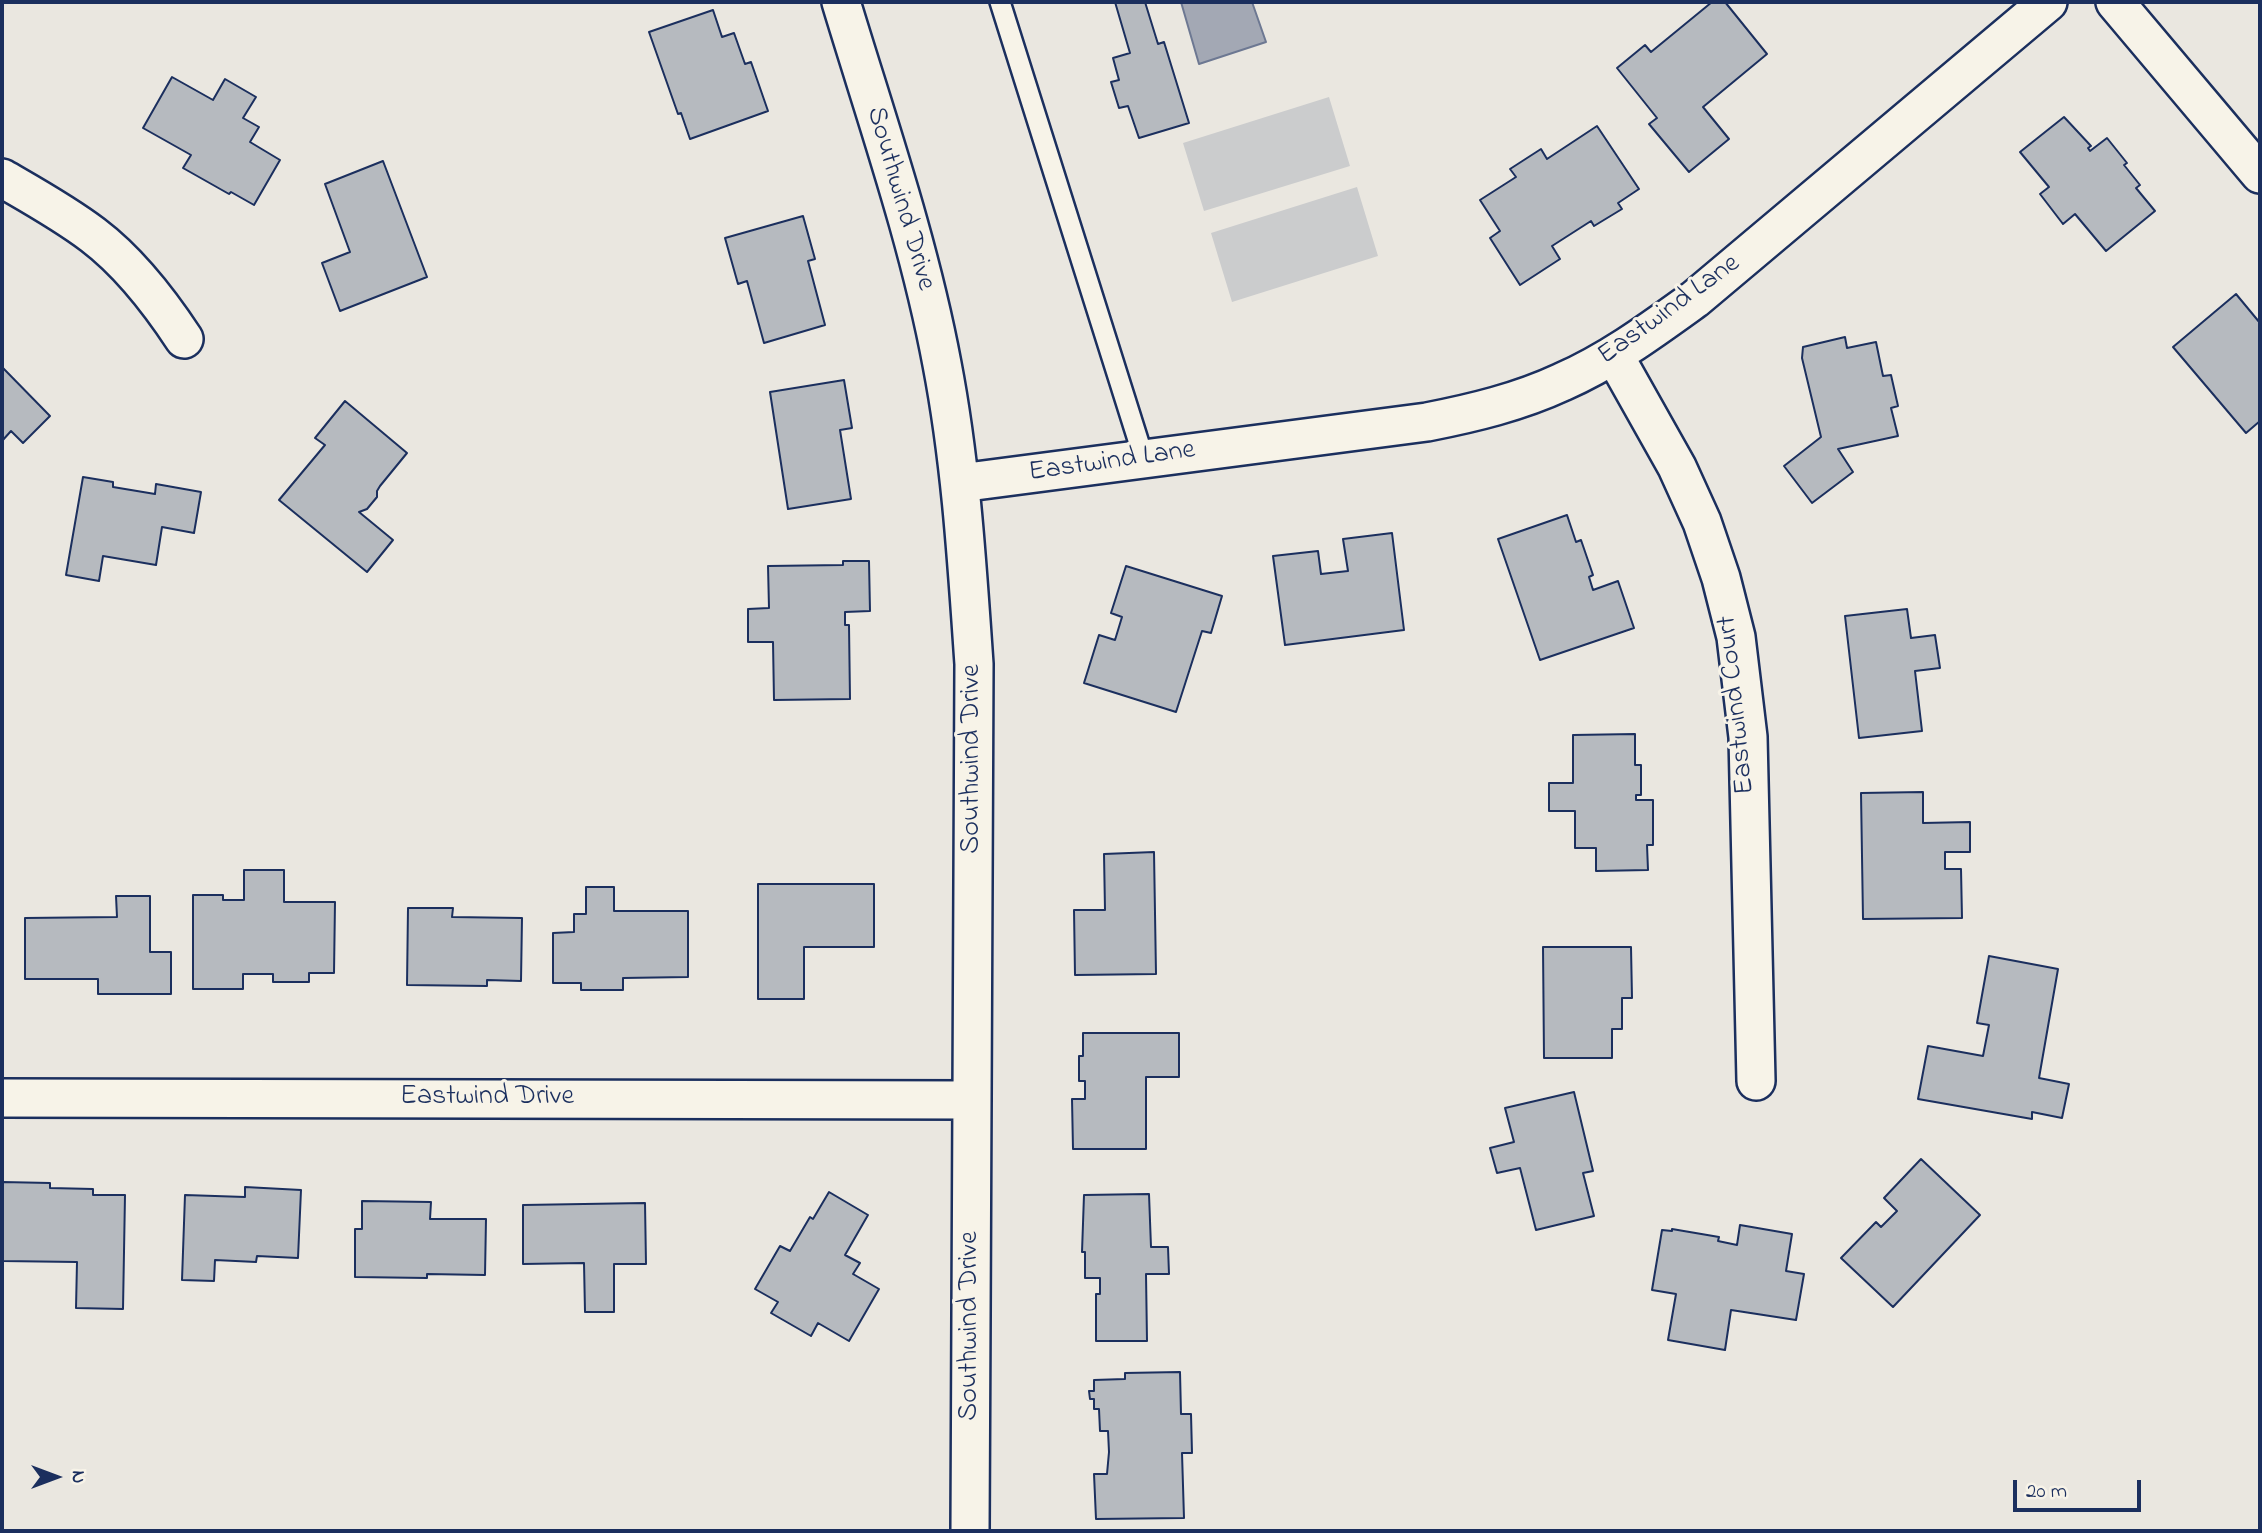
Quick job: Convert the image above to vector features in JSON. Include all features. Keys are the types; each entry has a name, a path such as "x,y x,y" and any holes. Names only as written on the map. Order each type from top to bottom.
{"street":[{"name":"Southwind Drive","path":"841,2 930,306 960,483 974,663 970,1531"},
{"name":"Eastwind Lane","path":"960,483 1427,422 1465,414 1543,390 1614,355 1695,299 2048,2"},
{"path":"2115,2 2260,174"},
{"path":"2,178 64,214 105,245 143,282 184,340"},
{"name":"Eastwind Court","path":"1614,355 1677,467 1702,522 1721,578 1736,637 1748,737 1756,1081"},
{"name":"Eastwind Drive","path":"2,1098 972,1100"}],"lane":[{"path":"1000,2 1144,459"}],"shaded area":[{"path":"1181,2 1252,2 1266,42 1199,64"},
{"path":"1329,97 1350,166 1204,211 1183,143"},
{"path":"1357,187 1378,256 1232,302 1211,233"}],"building":[{"path":"1115,2 1145,2 1158,44 1164,42 1189,123 1139,138 1128,106 1119,108 1111,82 1119,80 1113,58 1130,53"},
{"path":"1712,2 1725,2 1767,54 1703,107 1729,139 1689,172 1649,124 1657,118 1617,68 1645,45 1651,52"},
{"path":"713,10 722,37 734,33 745,64 751,62 768,111 690,139 681,113 678,114 649,32"},
{"path":"172,77 213,100 225,79 256,97 243,118 259,127 250,142 280,160 254,205 183,168 191,155 143,128"},
{"path":"2064,117 2091,146 2088,148 2090,151 2107,138 2140,185 2136,188 2155,211 2106,251 2075,214 2063,224 2040,194 2049,187 2020,152"},
{"path":"1597,126 1639,189 1618,203 1622,209 1594,226 1591,221 1552,246 1560,259 1520,285 1490,238 1500,231 1480,200 1516,177 1510,169 1541,149 1547,159"},
{"path":"383,161 427,277 340,311 322,263 350,252 325,184"},
{"path":"803,216 815,259 808,261 825,325 764,343 747,281 738,284 725,238"},
{"path":"2236,294 2260,323 2260,421 2246,433 2173,347"},
{"path":"1845,337 1847,348 1876,342 1883,376 1891,375 1898,406 1891,408 1898,436 1838,449 1853,472 1812,503 1784,466 1821,437 1802,358 1803,347"},
{"path":"2,367 50,416 23,443 11,431 2,441"},
{"path":"844,380 852,428 840,430 851,499 788,509 770,392"},
{"path":"345,401 407,453 380,486 377,497 367,509 359,512 393,540 367,572 279,500 325,445 315,438"},
{"path":"83,477 113,482 113,487 155,494 156,484 201,492 194,533 162,527 156,565 103,556 99,581 66,575"},
{"path":"1567,515 1576,542 1581,540 1593,575 1589,577 1593,590 1618,581 1634,628 1540,660 1498,539"},
{"path":"1392,533 1404,630 1285,645 1273,556 1318,551 1321,574 1348,571 1343,539"},
{"path":"843,561 869,561 870,611 845,612 845,625 849,625 850,699 774,700 773,642 748,642 748,609 769,608 768,566 843,565"},
{"path":"1126,566 1222,596 1211,633 1202,631 1176,712 1084,683 1099,635 1115,640 1122,617 1111,613"},
{"path":"1907,609 1911,638 1935,635 1940,668 1915,671 1922,731 1859,738 1845,616"},
{"path":"1635,734 1635,765 1641,765 1641,795 1636,795 1636,800 1653,800 1653,845 1647,845 1648,870 1596,871 1596,848 1575,848 1575,811 1549,811 1549,783 1573,783 1573,735"},
{"path":"1923,792 1923,823 1970,822 1970,852 1945,852 1945,869 1961,869 1962,918 1863,919 1861,793"},
{"path":"1154,852 1156,974 1075,975 1074,910 1105,910 1104,854"},
{"path":"244,870 284,870 284,902 335,902 334,973 309,973 309,982 273,982 273,974 243,974 243,989 193,989 193,895 223,895 223,900 244,900"},
{"path":"758,884 874,884 874,947 804,947 804,999 758,999"},
{"path":"586,887 614,887 614,911 688,911 688,977 623,978 623,990 581,990 581,983 553,983 553,933 574,932 574,914 586,914"},
{"path":"116,896 150,896 150,952 171,952 171,994 98,994 98,979 25,979 25,918 117,917"},
{"path":"408,908 453,908 452,917 522,918 521,981 487,980 487,986 407,985"},
{"path":"1543,947 1631,947 1632,998 1622,998 1622,1029 1612,1029 1612,1058 1544,1058"},
{"path":"1989,956 2058,969 2039,1078 2069,1084 2062,1118 2032,1112 2032,1119 1918,1099 1928,1046 1983,1056 1989,1025 1977,1023"},
{"path":"1083,1033 1179,1033 1179,1077 1146,1077 1146,1149 1073,1149 1072,1099 1085,1099 1085,1081 1079,1081"},
{"path":"1574,1092 1593,1171 1583,1173 1594,1216 1536,1230 1520,1168 1497,1173 1490,1148 1514,1142 1505,1108"},
{"path":"1921,1159 1980,1215 1893,1307 1841,1258 1876,1222 1881,1227 1897,1211 1884,1198"},
{"path":"2,1182 50,1183 50,1188 93,1189 93,1195 125,1195 123,1309 76,1308 77,1262 2,1261"},
{"path":"245,1187 301,1190 298,1258 257,1256 256,1262 215,1260 214,1281 182,1280 185,1195 245,1197"},
{"path":"829,1192 868,1215 845,1255 860,1263 853,1274 879,1289 849,1341 818,1323 811,1336 771,1313 778,1302 755,1289 780,1246 790,1251"},
{"path":"1149,1194 1151,1247 1168,1247 1169,1274 1146,1274 1147,1341 1096,1341 1096,1294 1100,1294 1100,1278 1085,1278 1085,1252 1082,1252 1084,1195"},
{"path":"362,1201 431,1202 430,1219 486,1219 485,1275 427,1274 427,1278 355,1277 355,1229 362,1229"},
{"path":"645,1203 646,1264 614,1264 614,1312 585,1312 584,1263 523,1264 523,1205"},
{"path":"1740,1225 1792,1234 1786,1271 1804,1274 1796,1320 1731,1310 1725,1350 1668,1340 1676,1294 1652,1290 1662,1230 1672,1229 1719,1237 1718,1241 1737,1245"},
{"path":"1180,1372 1181,1414 1191,1414 1192,1453 1182,1453 1184,1518 1096,1519 1094,1474 1107,1474 1109,1452 1108,1431 1100,1431 1099,1409 1094,1409 1094,1399 1090,1399 1089,1391 1094,1391 1094,1380 1125,1379 1125,1373"}]}
